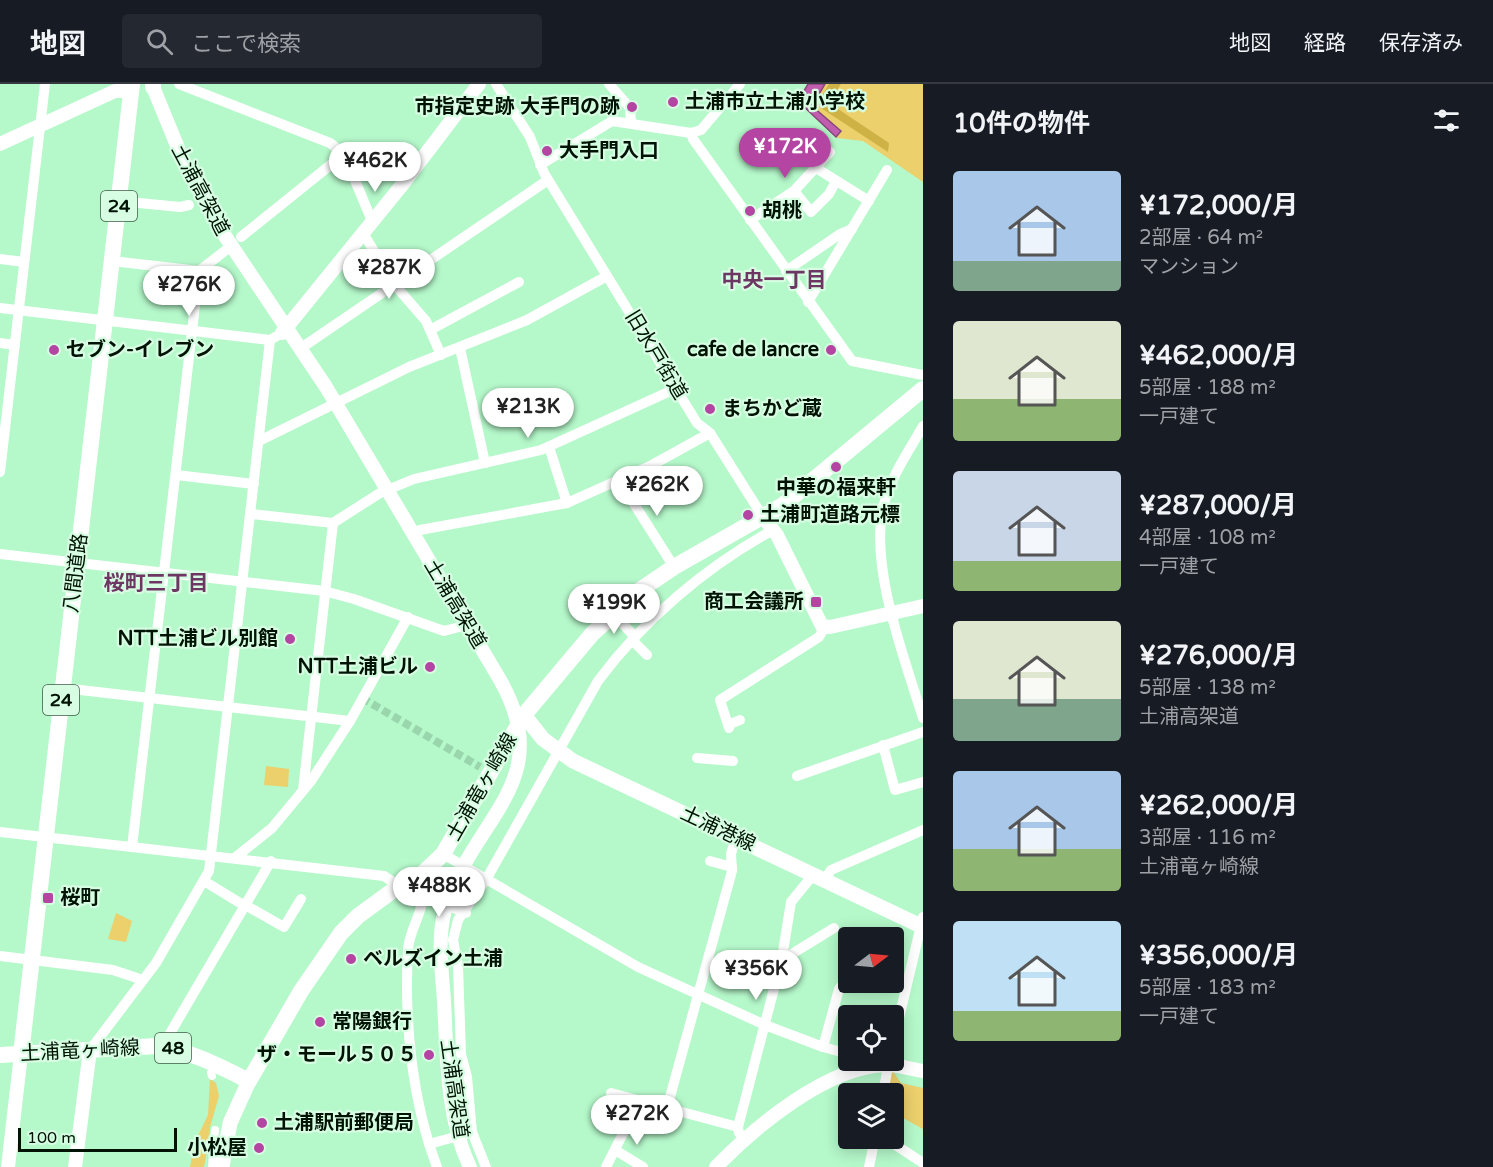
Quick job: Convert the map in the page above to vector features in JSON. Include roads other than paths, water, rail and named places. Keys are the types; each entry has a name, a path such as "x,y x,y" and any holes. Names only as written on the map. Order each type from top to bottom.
{"main road":[{"name":"八間道路","path":"21,1054 119,201 144,85"},
{"name":"土浦竜ヶ崎線","path":"0,1055 162,1047 200,1057 249,1081 301,991 341,933 358,916 399,886 421,875 443,854 524,715 546,686 613,613 640,590 674,567 768,524 783,505 923,388"},
{"name":"土浦港線","path":"524,715 537,733 558,751 602,775 819,878 922,923"},
{"path":"222,1167 230,1123 249,1081"}],"street":[{"path":"0,472 2,435 15,345 45,84"},
{"path":"0,144 112,84"},
{"path":"179,84 330,142 344,154 372,221"},
{"path":"75,1167 90,1050 172,938 209,871 230,707 259,441 276,336 292,320 363,233 479,84"},
{"name":"旧水戸街道","path":"496,84 530,137 548,180 606,276 697,423 710,432 768,524 820,624 825,627"},
{"path":"609,84 630,108 631,123"},
{"path":"540,165 612,121 691,133 701,129 740,84"},
{"path":"0,135 116,91 144,85"},
{"path":"144,85 196,199 276,336 329,406 380,493 513,706 524,715"},
{"path":"144,85 204,188 343,400 520,699 524,715"},
{"name":"土浦高架道","path":"144,85 216,224 326,387 499,678 516,712 522,750 516,777 454,890 442,924 441,955 452,1099 461,1141 470,1167"},
{"path":"691,133 786,271 852,361 923,388"},
{"path":"750,220 794,190 830,152"},
{"path":"241,237 344,154"},
{"path":"816,168 869,201"},
{"path":"808,302 887,171"},
{"path":"307,344 548,180"},
{"path":"794,190 811,212 829,194 836,181"},
{"path":"119,201 180,207 189,205"},
{"path":"786,271 840,234 852,229"},
{"path":"363,233 394,284 430,330 441,355"},
{"path":"112,261 198,272 226,250"},
{"path":"0,259 24,262"},
{"path":"132,847 151,698 198,272"},
{"path":"259,441 409,367 527,320 606,276"},
{"path":"430,330 519,282"},
{"path":"0,308 193,332 276,336"},
{"path":"0,343 15,345"},
{"path":"460,348 484,463"},
{"path":"251,514 333,523 380,493 414,479 549,447 677,388"},
{"path":"923,426 891,482 882,513 883,571 890,613 923,718"},
{"path":"420,530 567,503 618,480 710,432"},
{"path":"549,447 567,503"},
{"path":"176,475 254,484"},
{"path":"618,480 674,567"},
{"path":"303,790 333,523"},
{"path":"486,1167 472,1132 467,1077 461,1054 458,966 453,939 458,920 466,913 487,878 597,681 634,639 709,572 768,524"},
{"path":"0,554 324,591 444,631 463,626"},
{"path":"740,720 728,726 720,700 819,637 825,627 923,606"},
{"path":"613,613 647,655"},
{"path":"236,857 272,828 303,790 350,721 408,618"},
{"path":"63,688 350,721"},
{"path":"797,776 923,732"},
{"path":"883,745 896,790 923,782"},
{"path":"697,758 733,761"},
{"path":"740,1142 738,1127 782,960 791,902 831,870 923,830"},
{"path":"0,832 271,861 384,876 399,886"},
{"path":"667,1108 732,867 731,854 736,837"},
{"path":"443,854 638,967 765,1025 838,1051"},
{"path":"162,1047 271,861"},
{"path":"710,861 732,867"},
{"path":"421,875 424,896 408,947 407,986 415,1074 429,1144 437,1167"},
{"path":"204,881 284,927 301,899"},
{"path":"424,896 466,913"},
{"path":"902,1005 922,923"},
{"path":"782,960 834,928"},
{"path":"0,956 112,970 142,980"},
{"path":"823,1047 838,993"},
{"path":"8,1167 21,1054"},
{"path":"904,1067 923,1071"},
{"path":"716,1167 740,1142 820,1086 854,1071"},
{"path":"611,1093 738,1127"},
{"path":"606,1167 640,1100"},
{"path":"212,1167 215,1130"},
{"path":"429,1144 472,1132"},
{"path":"869,1167 873,1149"},
{"path":"902,1149 923,1163"},
{"path":"615,1150 643,1167"}],"tunnel":[{"path":"362,698 480,767"}],"place":[{"name":"土浦市立土浦小学校","path":"673,102"},
{"name":"市指定史跡 大手門の跡","path":"632,107"},
{"name":"大手門入口","path":"547,151"},
{"name":"胡桃","path":"750,211"},
{"name":"セブン-イレブン","path":"54,350"},
{"name":"cafe de lancre","path":"831,350"},
{"name":"まちかど蔵","path":"710,409"},
{"name":"中華の福来軒","path":"836,467"},
{"name":"土浦町道路元標","path":"748,515"},
{"name":"商工会議所","path":"816,602"},
{"name":"NTT土浦ビル別館","path":"290,639"},
{"name":"NTT土浦ビル","path":"430,667"},
{"name":"桜町","path":"48,898"},
{"name":"ベルズイン土浦","path":"351,959"},
{"name":"常陽銀行","path":"320,1022"},
{"name":"ザ・モール５０５","path":"429,1055"},
{"name":"土浦駅前郵便局","path":"262,1123"},
{"name":"小松屋","path":"259,1148"}],"district":[{"name":"中央一丁目","path":"774,280"},
{"name":"桜町三丁目","path":"156,583"}]}
